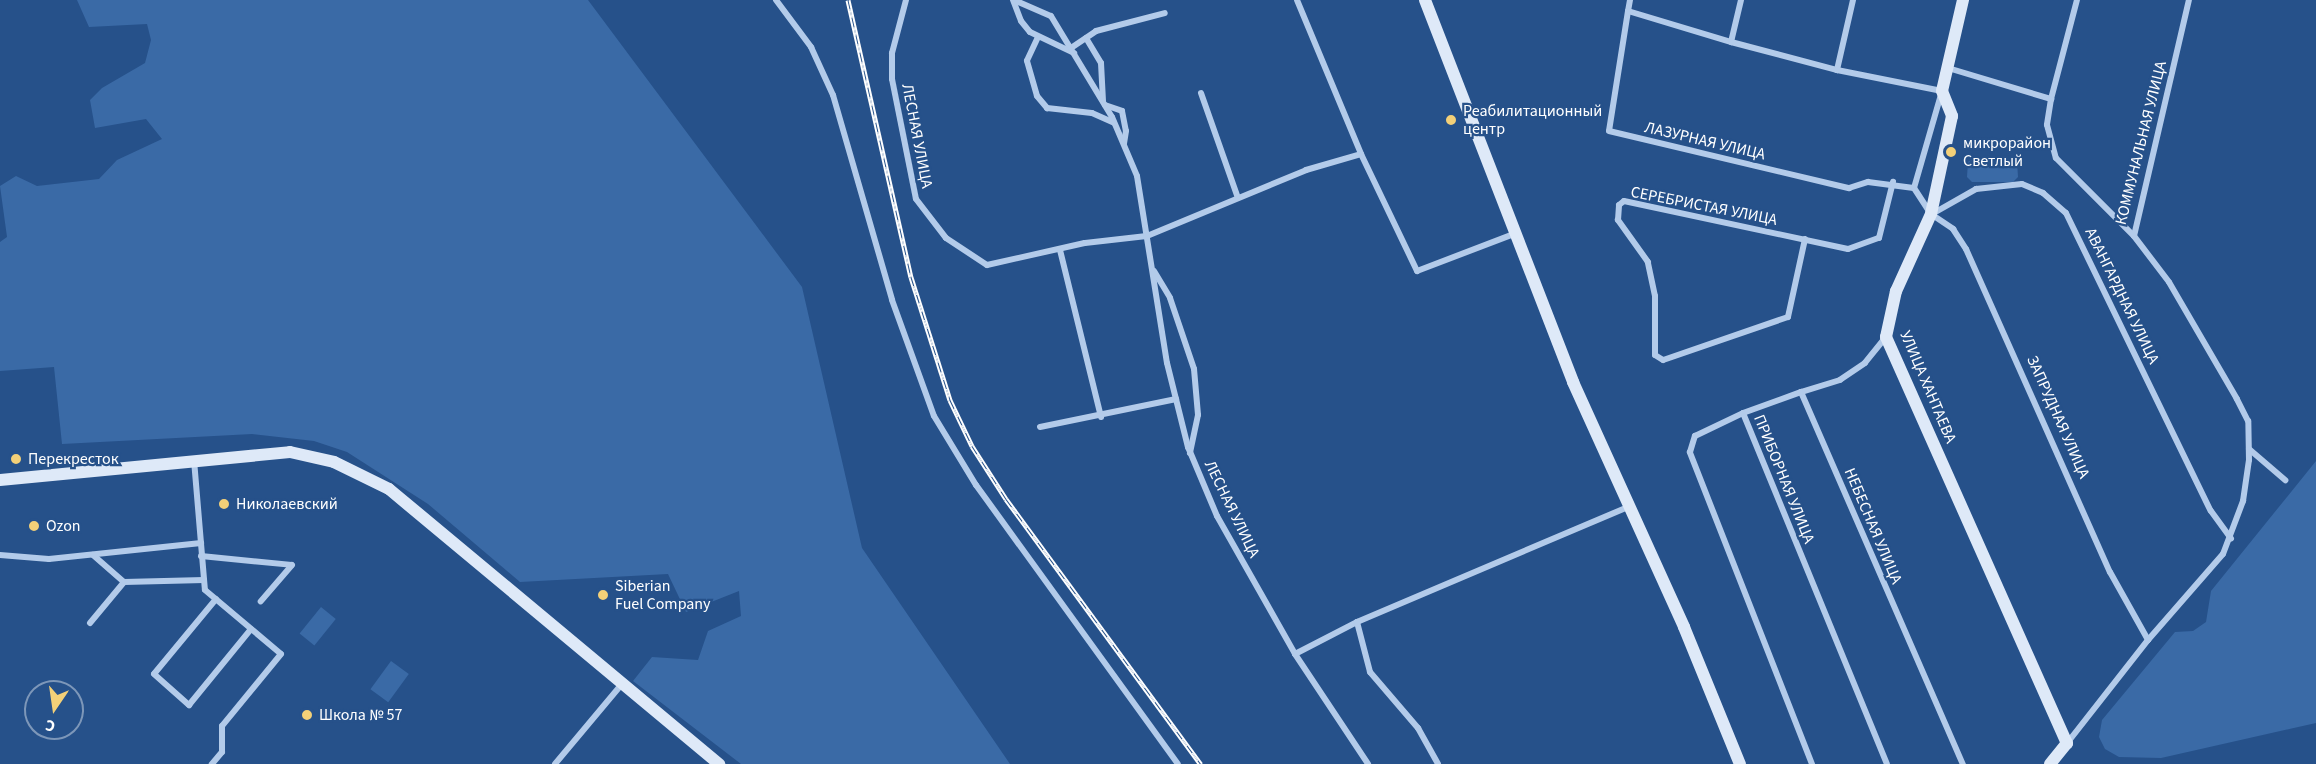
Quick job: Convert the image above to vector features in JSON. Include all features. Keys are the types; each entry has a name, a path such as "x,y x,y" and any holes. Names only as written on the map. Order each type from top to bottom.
{"street":[{"path":"776,0 811,46 833,95 892,300 934,416 976,485 1178,764"},
{"name":"ЛЕСНАЯ УЛИЦА","path":"906,0 892,52 892,79 916,199 946,238 987,265 1146,236"},
{"path":"1014,0 1020,21 1038,37 1073,51 1096,31 1165,13"},
{"name":"ЛЕСНАЯ УЛИЦА","path":"1014,0 1051,16 1115,123 1137,176 1176,399 1190,453 1217,516 1295,654 1368,764"},
{"path":"1297,0 1361,154 1417,272 1514,234"},
{"path":"1425,0 1573,382 1630,505 1740,764"},
{"name":"ЛАЗУРНАЯ УЛИЦА","path":"1630,0 1609,131 1850,188 1868,182 1893,182 1914,188"},
{"path":"1731,42 1741,0"},
{"path":"1837,70 1853,0"},
{"path":"1931,214 1914,188 1942,91 1964,0"},
{"name":"КОММУНАЛЬНАЯ УЛИЦА","path":"2077,0 2051,99 2047,125 2056,158 2134,236"},
{"name":"КОММУНАЛЬНАЯ УЛИЦА","path":"2134,236 2189,0"},
{"path":"1628,11 1731,42 1837,70 1942,91"},
{"path":"1038,37 1027,61 1037,96 1047,108 1092,113 1115,123"},
{"path":"1086,38 1101,63 1104,104 1122,111 1126,131 1124,145"},
{"path":"1948,68 2051,99"},
{"name":"УЛИЦА ХАНТАЕВА","path":"1942,91 1952,116 1931,214 1896,291 1886,337 2067,743"},
{"path":"1201,93 1238,198"},
{"path":"1146,236 1326,162 1361,154"},
{"name":"СЕРЕБРИСТАЯ УЛИЦА","path":"1805,239 1788,317 1663,360 1655,355 1655,296 1648,262 1618,220 1619,205 1624,201 1805,239 1848,249 1879,238 1893,182"},
{"name":"АВАНГАРДНАЯ УЛИЦА","path":"1931,214 1976,189 2022,184 2043,193 2066,213 2221,527 2231,539"},
{"name":"ЗАПРУДНАЯ УЛИЦА","path":"1931,214 1953,229 1966,249 2110,572 2148,640"},
{"path":"2050,764 2148,640 2223,554 2231,539 2243,501 2249,449 2248,421 2169,282 2134,236"},
{"path":"1060,250 1101,417"},
{"path":"1151,265 1170,298 1194,369 1198,415 1190,453"},
{"path":"1743,413 1840,380 1864,363 1886,337"},
{"name":"НЕБЕСНАЯ УЛИЦА","path":"1801,392 1963,764"},
{"path":"1040,427 1101,417 1176,399"},
{"name":"ПРИБОРНАЯ УЛИЦА","path":"1812,764 1690,452 1695,436 1743,413 1887,764"},
{"path":"2249,449 2285,480"},
{"path":"0,480 194,459 290,452 334,462 389,489 719,764"},
{"path":"194,459 205,590 281,654 222,726 222,752 212,764"},
{"path":"1295,654 1358,622 1630,505"},
{"path":"0,555 49,559 201,543"},
{"path":"92,555 124,582 204,580"},
{"path":"201,556 292,565 261,601"},
{"path":"90,623 124,582"},
{"path":"216,599 154,674 189,705 251,628"},
{"path":"1358,622 1370,672 1418,728 1438,764"},
{"path":"555,764 622,684"}],"shaded area":[{"path":"77,0 588,0 802,287 862,548 1010,764 741,764 633,681 652,657 698,660 708,631 741,616 739,591 686,612 668,574 520,582 428,504 347,452 314,441 252,434 62,444 54,367 0,371 0,242 7,237 0,186 16,176 37,186 99,179 117,160 162,139 146,119 95,128 90,100 102,88 145,63 151,40 147,24 89,27"},
{"path":"1975,158 2012,159 2017,162 2018,177 2013,182 1972,182 1967,177 1968,162"},
{"path":"2316,461 2316,723 2161,758 2119,757 2105,749 2099,737 2102,720 2175,632 2193,631 2206,622 2211,591"},
{"path":"321,607 336,619 314,645 300,633"},
{"path":"391,661 409,674 388,702 370,689"}],"railway":[{"path":"848,0 911,277 950,400 972,446 1006,499 1201,764"}],"place":[{"name":"Реабилитационный центр","path":"1451,120"},
{"name":"микрорайон Светлый","path":"1951,152"},
{"name":"Перекресток","path":"16,459"},
{"name":"Николаевский","path":"224,504"},
{"name":"Ozon","path":"34,526"},
{"name":"Siberian Fuel Company","path":"603,595"},
{"name":"Школа № 57","path":"307,715"}]}
